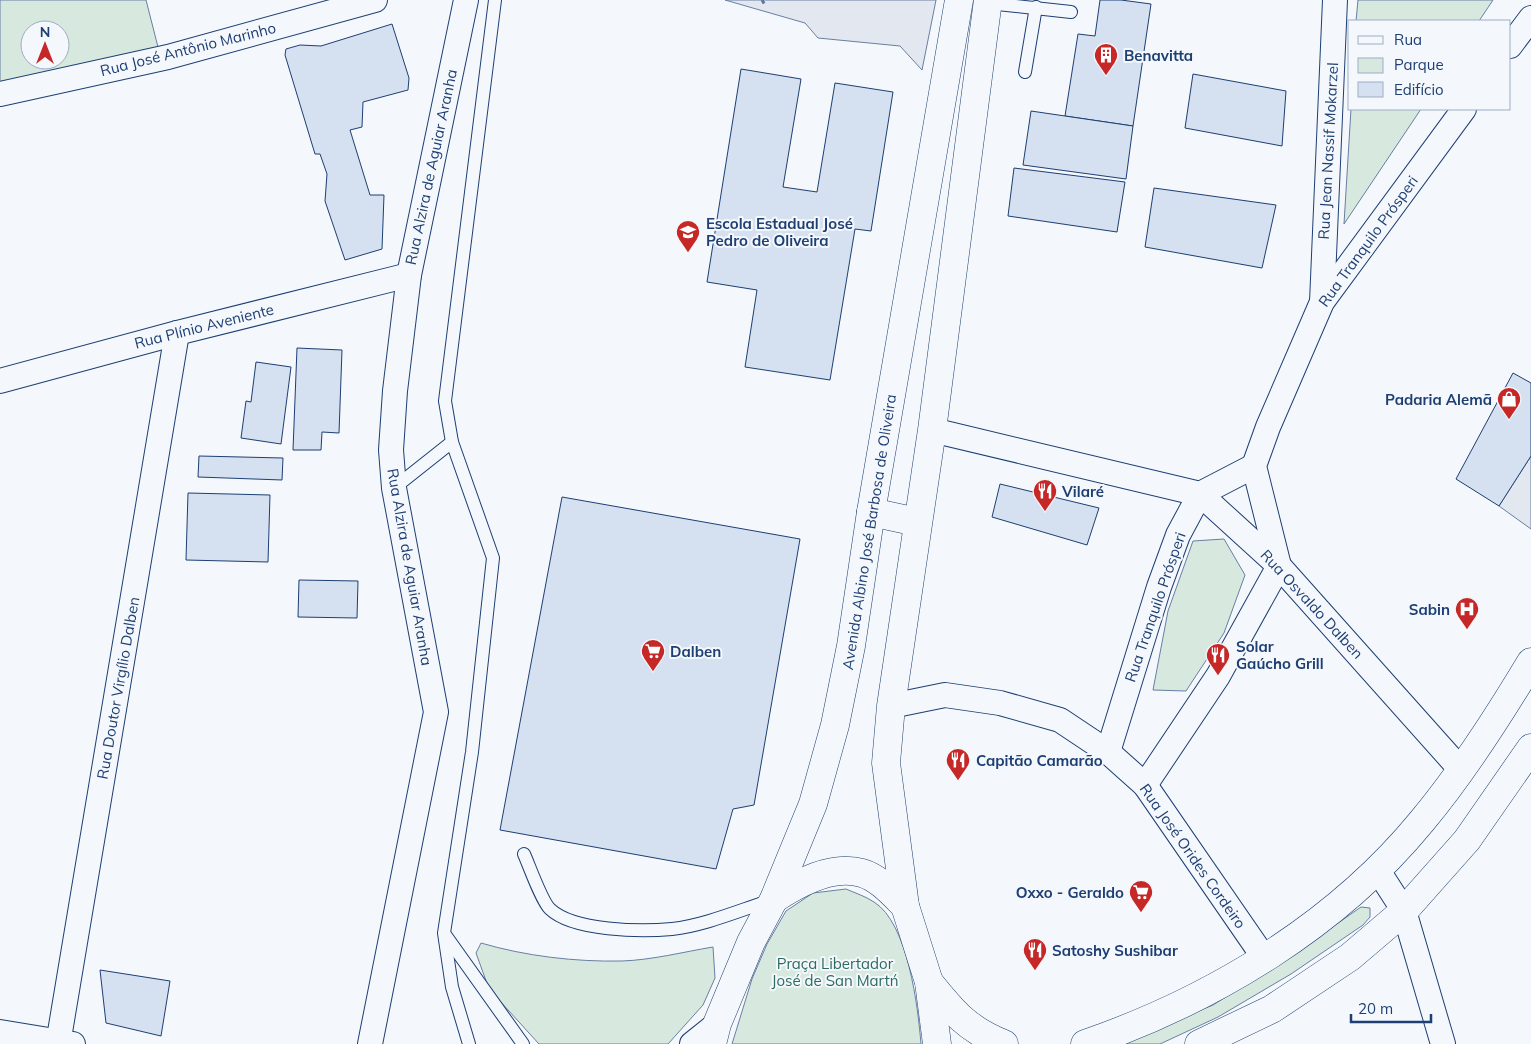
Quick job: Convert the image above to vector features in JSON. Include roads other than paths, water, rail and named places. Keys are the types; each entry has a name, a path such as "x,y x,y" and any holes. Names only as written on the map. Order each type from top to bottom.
{"main road":[{"name":"Avenida Albino José Barbosa de Oliveira","path":"715,1034 752,942 774,899 813,804 835,726 851,646 870,512 959,0"},
{"path":"937,1044 929,982 905,906 886,764 891,706 932,430 988,1"},
{"path":"870,512 917,522"},
{"path":"1086,1044 1141,1023 1199,996 1266,960 1329,911 1377,868 1421,822 1461,770 1531,662"},
{"path":"1199,1044 1272,1009 1350,957 1404,911 1467,840 1531,748"},
{"path":"774,899 796,884 831,872 862,873 883,885 905,906"},
{"path":"929,982 953,1012 982,1035 1004,1044"}],"street":[{"name":"Rua José Antônio Marinho","path":"0,94 168,57 374,0"},
{"name":"Rua Alzira de Aguiar Aranha","path":"370,1044 436,712 394,488 391,450 395,391 408,275 466,0"},
{"name":"Rua Jean Nassif Mokarzel","path":"1322,302 1335,0"},
{"path":"1511,45 1531,18"},
{"name":"Rua Tranquilo Prósperi","path":"1254,466 1322,302 1463,110"},
{"name":"Rua Plínio Aveniente","path":"0,381 177,332 408,275"},
{"name":"Rua Doutor Virgílio Dalben","path":"63,1043 177,332"},
{"name":"Rua Osvaldo Dalben","path":"932,430 1200,494 1279,566 1461,770"},
{"path":"1145,785 1218,676 1279,566 1254,466 1200,494"},
{"name":"Rua Tranquilo Prósperi","path":"1108,752 1162,578 1178,535 1200,494"},
{"name":"Rua José Orides Cordeiro","path":"891,706 946,695 1000,702 1060,720 1108,752 1145,785 1266,960"},
{"path":"1377,868 1404,911 1443,1044"},
{"path":"0,1032 63,1043"},
{"path":"692,1044 715,1034"}],"lane":[{"path":"469,1044 452,987 444,932 472,752 493,558 452,442 445,400 495,0"},
{"path":"988,1 1071,12"},
{"path":"1025,72 1036,7"},
{"path":"394,488 452,442"},
{"path":"524,854 548,908 570,922 598,928 672,929 713,919 774,899"},
{"path":"444,932 485,993 523,1044"}],"place":[{"name":"Benavitta","path":"1106,76"},
{"name":"Escola Estadual José Pedro de Oliveira","path":"688,253"},
{"name":"Padaria Alemã","path":"1509,420"},
{"name":"Vilaré","path":"1045,512"},
{"name":"Sabin","path":"1467,630"},
{"name":"Dalben","path":"653,672"},
{"name":"Solar Gaúcho Grill","path":"1218,676"},
{"name":"Capitão Camarão","path":"958,781"},
{"name":"Oxxo - Geraldo","path":"1141,913"},
{"name":"Satoshy Sushibar","path":"1035,971"}],"park label":[{"name":"Praça Libertador José de San Martń","path":"835,972"}]}
